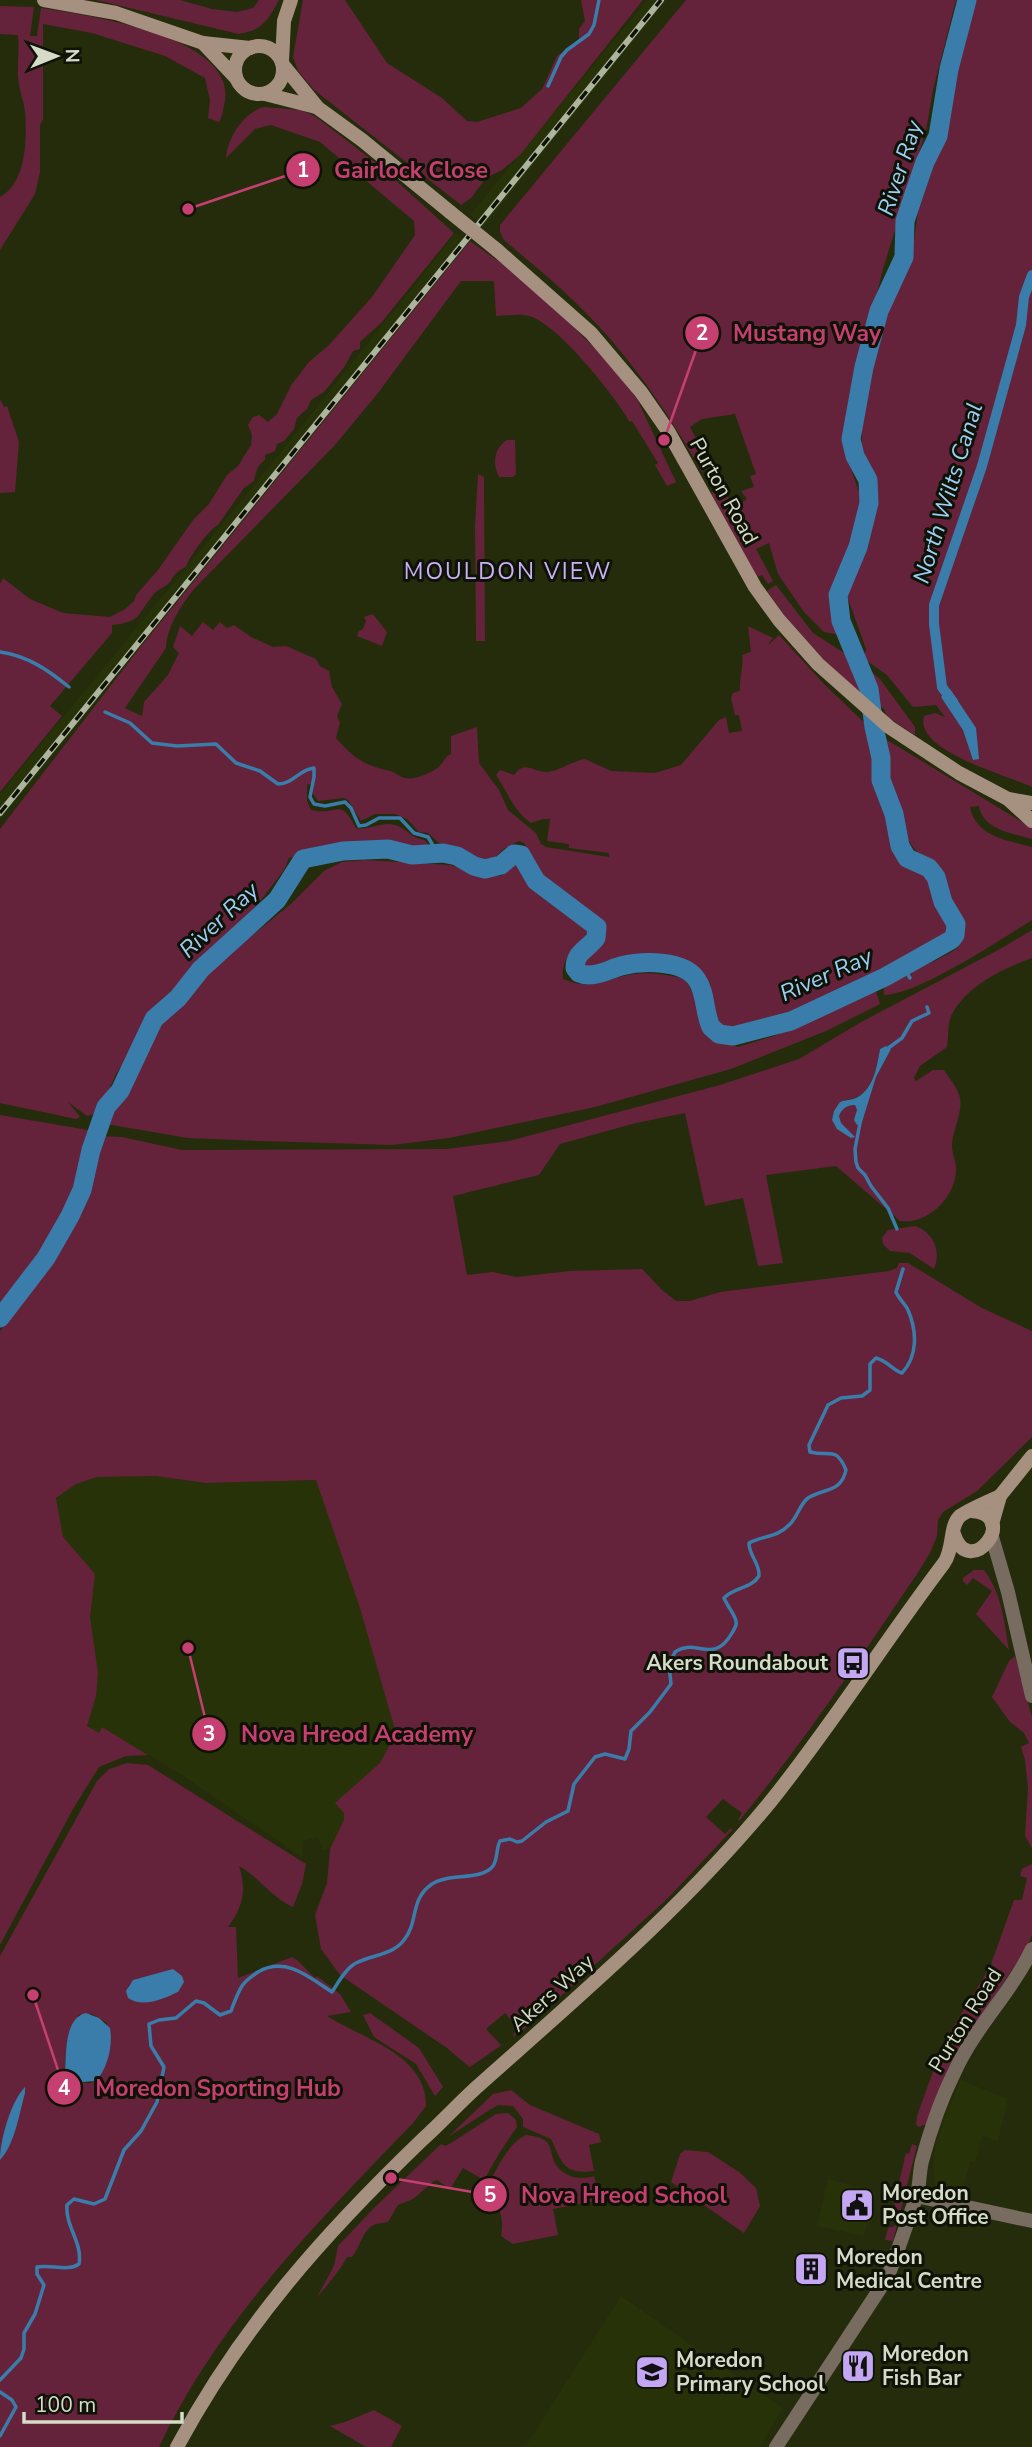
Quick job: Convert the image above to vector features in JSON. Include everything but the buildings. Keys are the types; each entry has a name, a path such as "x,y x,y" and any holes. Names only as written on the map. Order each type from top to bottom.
{"main road":[{"path":"44,0 127,16 203,43 272,49 282,63"},
{"path":"203,43 247,92 271,92 283,78 284,21 290,0"},
{"path":"235,77 237,59 274,33 284,21"},
{"name":"Purton Road","path":"282,63 318,108 370,146 497,250 592,333 618,363 668,431 759,594 824,671 889,727 958,773 1008,799 1032,803"},
{"name":"Purton Road","path":"265,94 318,108"},
{"name":"Purton Road","path":"1008,799 1032,821"},
{"path":"1000,1496 992,1531 984,1548 972,1550 960,1546 954,1528 960,1516 1000,1496 1032,1456"},
{"path":"972,1511 984,1514 992,1531"},
{"name":"Akers Way","path":"177,2447 238,2347 279,2292 334,2228 461,2101 667,1916 727,1853 795,1769 946,1560 954,1534"},
{"name":"Akers Way","path":"946,1560 972,1550"}],"street":[{"path":"992,1531 1032,1696"},
{"path":"972,1550 1001,1571"},
{"name":"Purton Road","path":"776,2447 808,2395 879,2293 897,2256 916,2196 930,2136 956,2068 1011,1987 1032,1949"},
{"path":"916,2196 1032,2221"}],"shaded area":[{"path":"96,0 180,0 212,9 237,12 253,8 259,0 279,0 264,23 254,30 239,34"},
{"path":"303,0 345,0 387,63 442,98 467,121 477,122 521,108 542,89 557,56 579,39 579,29 585,21 581,0 643,0 520,155 502,170 486,178 471,198 461,205 313,89 298,71 293,57"},
{"path":"647,0 666,0 484,226 470,215"},
{"path":"686,0 956,0 933,90 926,130 883,269 852,394 846,444 861,505 848,556 840,635 824,632 804,612 778,574 769,543 756,549 773,581 768,584 762,575 757,577 711,493 718,489 717,474 735,507 747,499 741,491 754,487 750,476 756,474 735,414 702,419 690,427 709,462 710,467 702,472 661,405 630,362 568,296 504,240 500,232 500,225"},
{"path":"973,0 1032,0 1032,787 965,761 933,741 925,729 924,716 935,713 945,717 936,705 913,707 887,675 863,658 866,649 846,593 874,520 876,492 872,470 862,450 862,427 871,367 889,306 912,255 918,212 945,131"},
{"path":"0,6 34,7 30,36 37,36 41,8 122,23 183,45 207,60 222,79 225,101 219,122 208,118 210,100 205,78 165,56 92,33 43,24 40,172 35,194 0,250 0,197 16,181 23,158 26,133 25,111 18,78 18,35 0,34"},
{"path":"264,107 301,110 315,116 381,167 454,233 381,323 360,342 360,349 353,351 345,366 324,392 311,400 284,441 277,444 275,451 265,455 254,481 244,488 218,525 205,537 186,567 155,593 133,619 112,625 112,633 50,706 62,716 0,792 0,584 3,578 30,599 63,613 110,617 125,609 158,570 193,520 209,504 227,475 238,466 251,445 252,435 248,425 253,417 259,415 268,422 277,414 292,384 309,362 329,345 372,297 415,235 414,221 320,142 271,125 255,129 226,158 233,134 243,120"},
{"path":"456,233 468,244 0,819 0,794 255,484"},
{"path":"470,241 508,268 562,315 619,373 637,399 676,482 667,486 655,465 658,463 632,421 630,422 612,395 569,346 541,321 529,316 496,316 494,281 461,281 378,393 335,445 194,589 172,624 166,648 125,708 142,716 144,702 168,675 179,653 173,647 180,626 192,636 203,622 213,630 220,622 227,628 234,625 273,647 286,646 316,659 320,666 329,671 332,687 342,704 337,716 340,723 336,738 360,760 403,777 425,775 436,769 451,754 451,736 477,727 479,763 499,790 508,810 536,833 541,844 609,857 609,853 569,848 569,844 547,841 550,819 531,823 515,807 496,775 500,770 514,775 525,767 551,772 585,759 611,771 655,773 681,765 719,720 726,717 729,733 742,731 739,715 735,715 731,698 733,693 740,691 742,655 751,652 748,626 773,638 767,646 779,635 824,684 874,732 1032,828 1032,839 1007,832 986,820 979,806 970,807 973,817 986,831 1032,847 1032,920 937,977 899,993 884,995 883,973 896,967 915,967 938,959 958,948 960,937 948,903 942,872 919,855 904,835 899,818 887,797 880,797 887,813 892,849 900,859 916,866 928,880 935,902 950,927 949,934 781,1017 728,1031 717,1018 709,988 701,974 688,965 673,960 636,959 587,969 582,959 604,940 598,920 545,877 524,843 519,841 492,860 472,859 450,845 439,843 428,833 419,832 407,819 395,814 375,814 361,821 348,800 344,798 318,801 313,794 314,785 307,784 307,801 311,810 342,810 356,828 395,825 425,840 429,846 427,850 394,845 353,845 289,858 284,870 258,904 180,982 116,1074 99,1113 87,1116 68,1102 80,1117 76,1119 0,1103 0,829 142,645"},
{"path":"0,399 4,407 7,406 19,442 15,492 0,493"},
{"path":"507,440 515,440 516,474 513,477 499,477 495,466 496,456 499,447"},
{"path":"478,474 484,477 485,641 476,641 475,525"},
{"path":"776,585 813,633 880,679 915,727 915,735 887,717 884,709 837,675 785,616 767,591"},
{"path":"373,614 387,632 382,646 357,636 366,621 364,617"},
{"path":"365,860 450,865 485,875 501,876 515,862 538,892 589,929 589,936 573,949 566,960 563,979 592,984 647,973 685,979 710,1039 738,1047 777,1035 876,991 880,1004 826,1031 731,1069 595,1107 449,1138 392,1145 261,1141 188,1138 106,1124 110,1113 138,1072 155,1032 206,973 292,903 324,871 342,862"},
{"path":"1032,930 1032,958 987,979 967,995 950,1018 947,1047 920,1066 914,1078 916,1081 933,1070 944,1070 957,1091 961,1104 952,1140 956,1168 952,1189 939,1206 921,1218 900,1221 836,1166 766,1175 783,1263 758,1266 743,1198 705,1206 685,1113 560,1144 539,1175 453,1196 467,1275 493,1272 516,1277 570,1271 642,1269 676,1301 690,1301 720,1292 889,1271 897,1268 899,1263 908,1263 982,1308 1032,1331 1032,1437 977,1491 943,1512 938,1520 937,1536 930,1553 831,1699 739,1821 742,1813 723,1799 706,1817 725,1834 731,1828 732,1830 668,1898 527,2027 514,2036 519,2029 505,2013 486,2029 501,2045 506,2042 470,2067 447,2048 340,1975 321,1949 315,1915 327,1883 330,1849 344,1820 344,1813 335,1803 380,1763 396,1733 360,1608 316,1480 205,1483 156,1476 97,1477 76,1484 56,1498 63,1537 95,1574 90,1617 98,1673 96,1696 87,1726 99,1733 102,1727 148,1755 126,1756 99,1767 73,1809 0,1945 0,1331 46,1268 70,1229 83,1195 98,1136 122,1137 182,1150 446,1149 509,1141 720,1085 799,1059 863,1021","holes":["887,1046 891,1049 876,1077 869,1099 857,1110 855,1105 845,1108 839,1116 840,1123 834,1111 845,1100 861,1095 867,1089 877,1066 880,1049"]},
{"path":"0,1115 94,1131 77,1189 62,1222 0,1313"},
{"path":"915,1226 927,1233 934,1243 937,1256 934,1269 910,1253 890,1251 883,1244 882,1238 888,1230"},
{"path":"156,1476 205,1483 315,1480 327,1483 417,1784 330,1849 322,1850 318,1837 302,1841 303,1858 179,1773 102,1727 48,1831 58,1514 56,1497 76,1484 97,1477"},
{"path":"974,1570 984,1570 995,1589 1009,1650 976,1614 992,1591 973,1578 967,1585 963,1581 963,1578"},
{"path":"1015,1656 1032,1717 1032,1848 1025,1836 1028,1788 1021,1747 1029,1743 1024,1733 1010,1722 992,1697 1009,1661"},
{"path":"127,1763 148,1765 306,1864 293,1907 239,1866 243,1883 242,1898 228,1927 236,1927 238,1978 292,1957 297,1960 315,1978 317,1976 340,1994 351,2012 327,2016 390,2050 404,2061 416,2073 423,2088 426,2106 306,2236 240,2315 183,2401 159,2447 0,2447 0,1956 97,1781 109,1769","holes":["138,1978 178,1992 156,2001 128,1986","92,2014 107,2023 100,2077 91,2083 67,2082 65,2056 71,2029 79,2015"]},
{"path":"1032,1864 1032,1935 1028,1945 959,2054 926,2124 919,2127 916,2125 917,2116 940,2052 947,2053 954,2039 948,2035 990,1967 1014,1900 1022,1900 1027,1878 1020,1876 1022,1869"},
{"path":"370,2013 419,2048 443,2087 435,2096 416,2064 374,2037 363,2015"},
{"path":"960,2080 1008,2099 998,2141 982,2136 975,2162 970,2161 960,2198 939,2193 935,2189 933,2158 938,2135"},
{"path":"511,2090 530,2105 599,2134 601,2142 589,2145 594,2171 576,2171 565,2166 551,2139 523,2127 523,2119 513,2106 498,2105 448,2137 493,2094"},
{"path":"508,2113 516,2120 517,2127 484,2180 463,2168 450,2189 437,2180 413,2199 398,2205 388,2222 368,2229 352,2257 347,2257 317,2297 334,2266 338,2246 373,2209 441,2144 445,2146 451,2143 496,2114"},
{"path":"526,2135 547,2142 555,2163 562,2172 578,2178 594,2176 600,2200 553,2209 558,2235 513,2244 501,2236 500,2211 487,2189 508,2151"},
{"path":"912,2144 917,2146 893,2241 885,2240 888,2228 895,2226 898,2212 894,2203 906,2153 909,2154"},
{"path":"685,2150 708,2152 739,2172 756,2188 760,2206 744,2233 671,2182 680,2154"},
{"path":"828,2179 875,2192 864,2236 817,2226"},
{"name":"Moredon Primary School","path":"621,2296 783,2408 760,2447 525,2447"},
{"path":"374,2410 402,2426 391,2447 366,2447 330,2426 345,2422"}],"water":[{"path":"950,689 976,728 979,759 973,760 963,730 941,697"},
{"path":"886,1046 891,1049 876,1077 862,1122 857,1125 854,1120 857,1110 855,1105 845,1108 839,1116 841,1123 855,1137 851,1138 837,1129 832,1120 834,1111 840,1102 856,1098 867,1089 874,1077 880,1049"},
{"path":"173,1969 182,1976 184,1982 178,1992 160,2000 146,2002 128,1998 126,1991 133,1980"},
{"path":"86,2013 99,2018 110,2028 109,2056 96,2081 69,2083 65,2078 67,2040 73,2023"},
{"path":"25,2087 13,2137 0,2160 7,2121"}],"waterway":[{"path":"548,86 561,57 589,34 594,25 599,0"},
{"name":"River Ray","path":"0,1318 46,1258 70,1216 82,1190 91,1150 106,1107 120,1091 154,1019 178,998 201,969 277,900 303,859 343,851 388,849 412,855 443,853 457,856 485,869 501,865 514,854 521,855 536,881 597,927 596,938 577,958 575,968 579,973 595,974 639,963 662,963 682,968 691,973 700,985 711,1027 719,1034 733,1036 791,1021 885,977 951,940 955,935 956,924 943,902 936,877 929,868 907,858 900,846 894,814 881,780 881,758 869,689 841,621 838,595 858,547 869,503 868,480 855,456 851,439 864,367 879,311 904,257 905,221 925,162 938,136 949,69 967,0"},
{"name":"North Wilts Canal","path":"953,702 942,687 934,605 982,466 1021,325 1024,297 1032,275"},
{"path":"0,652 37,665 69,687"},
{"path":"105,712 130,723 152,743 177,746 216,744 236,763 260,771 278,784 288,782 314,768 310,797 314,804 325,806 345,802 351,808 359,826 379,818 400,818 414,833 428,837 438,854"},
{"path":"903,967 910,978"},
{"path":"887,1049 902,1038 912,1021 929,1013 927,1007"},
{"path":"861,1118 855,1149 856,1162 888,1208 897,1229"},
{"path":"0,2380 21,2358 24,2349 24,2333 35,2314 44,2285 37,2274 37,2267 70,2267 79,2264 79,2249 67,2213 67,2205 74,2199 94,2204 105,2199 124,2150 141,2131 157,2102 164,2067 151,2046 149,2024 176,2018 196,2001 204,2003 220,2015 231,2011 237,1995 249,1978 258,1972 278,1966 297,1970 332,1992 352,1965 388,1952 404,1940 409,1933 420,1897 432,1884 488,1871 495,1863 500,1841 522,1841 546,1822 568,1811 574,1784 595,1757 605,1754 625,1759 631,1731 650,1712 671,1684 669,1665 675,1652 690,1647 711,1650 718,1648 725,1643 734,1629 736,1620 724,1598 752,1583 759,1576 749,1543 785,1529 808,1498 831,1489 844,1477 846,1470 836,1455 810,1452 809,1445 828,1405 841,1398 862,1396 870,1390 870,1364 876,1358 902,1373 911,1359 913,1326 908,1310 896,1292 903,1269"},
{"path":"0,2392 12,2400 16,2407 0,2436"}],"railway":[{"path":"0,813 661,0"}],"place":[{"name":"Gairlock Close","path":"188,209"},
{"name":"Mustang Way","path":"664,440"},
{"name":"Nova Hreod Academy","path":"188,1648"},
{"name":"Akers Roundabout","path":"853,1663"},
{"name":"Moredon Sporting Hub","path":"33,1995"},
{"name":"Nova Hreod School","path":"391,2178"},
{"name":"Moredon Post Office","path":"857,2205"},
{"name":"Moredon Medical Centre","path":"811,2269"},
{"name":"Moredon Fish Bar","path":"858,2366"},
{"name":"Moredon Primary School","path":"652,2372"}],"district":[{"name":"MOULDON VIEW","path":"508,571"}]}
